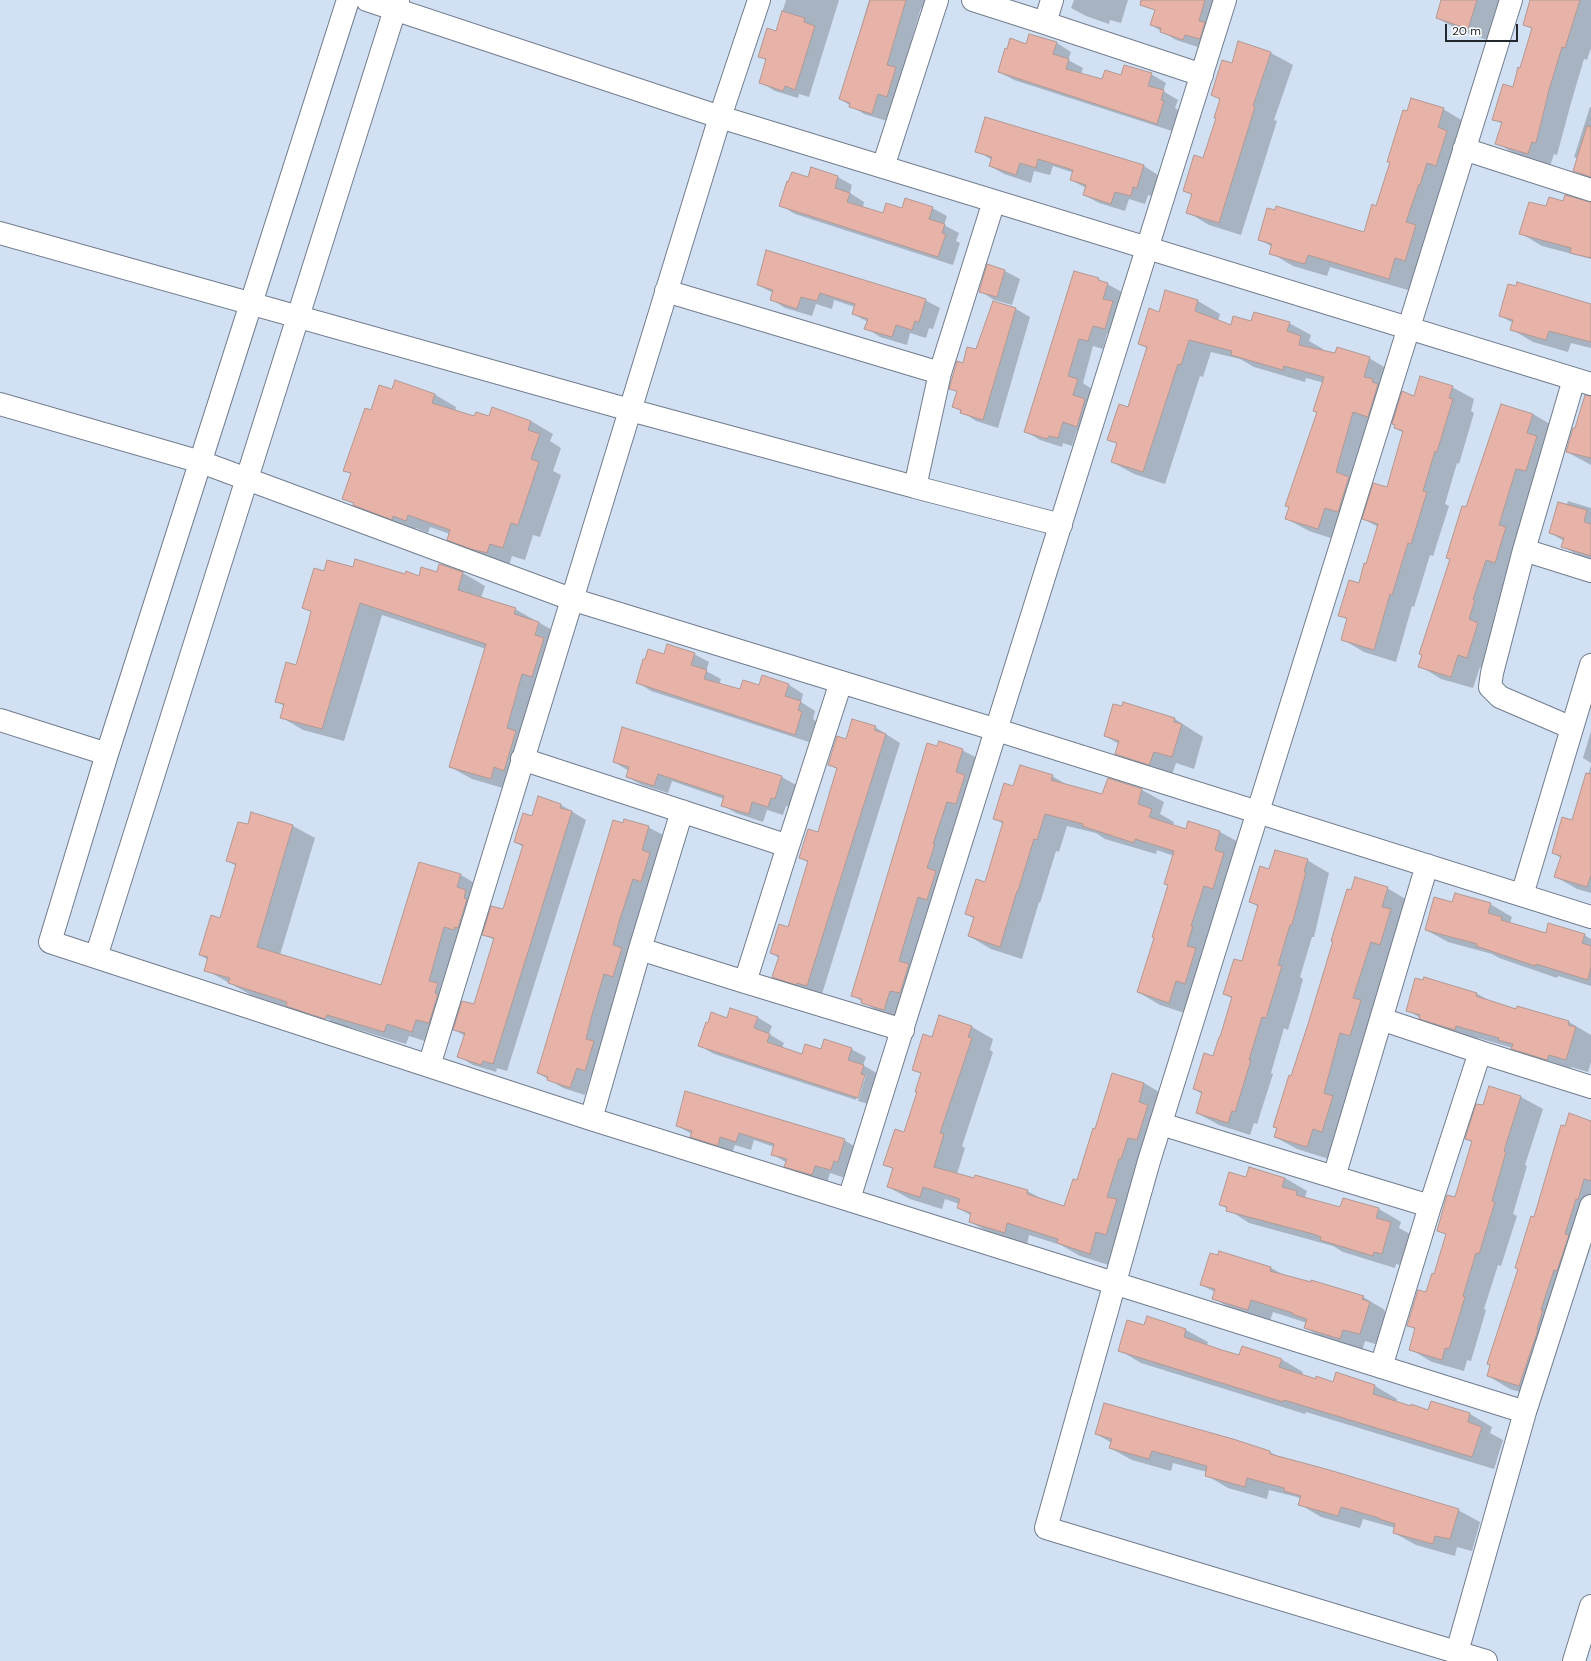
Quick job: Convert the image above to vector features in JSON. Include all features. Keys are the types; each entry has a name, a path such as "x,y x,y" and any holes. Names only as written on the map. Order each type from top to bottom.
{"street":[{"path":"348,0 107,754 50,942 591,1119 1525,1412"},
{"path":"367,0 396,5 720,117 1582,382 1524,550 1492,673 1490,687 1500,697 1572,728"},
{"path":"429,1066 666,291 720,117 759,0"},
{"path":"883,167 937,0"},
{"path":"973,0 1202,74"},
{"path":"1045,23 1052,0"},
{"path":"849,1199 1225,0"},
{"path":"1486,1661 1046,1528 1160,1124 1510,0"},
{"path":"96,957 396,5"},
{"path":"1464,149 1591,190"},
{"path":"915,487 940,373 994,201"},
{"path":"0,233 630,410 1061,525"},
{"path":"666,291 940,373"},
{"path":"0,404 201,462 571,599 997,730 1591,917"},
{"path":"1524,550 1591,571"},
{"path":"1522,895 1591,665"},
{"path":"746,982 841,682"},
{"path":"0,720 107,754"},
{"path":"522,759 788,846"},
{"path":"591,1119 682,811"},
{"path":"1334,1177 1427,865"},
{"path":"640,949 903,1030"},
{"path":"1381,1019 1591,1088"},
{"path":"1381,1367 1430,1206 1480,1052"},
{"path":"1160,1124 1430,1206"},
{"path":"1457,1652 1525,1412 1591,1206"},
{"path":"1574,1661 1591,1606"}],"building":[{"path":"870,0 906,0 887,65 896,67 887,97 878,94 872,114 849,107 850,103 839,99"},
{"path":"1141,0 1205,0 1199,21 1205,22 1200,39 1185,35 1183,40 1160,32 1161,28 1150,25 1155,10 1140,5"},
{"path":"1441,0 1477,0 1468,29 1436,18"},
{"path":"1530,0 1580,0 1565,48 1562,47 1549,90 1536,143 1532,142 1528,154 1495,144 1502,122 1492,120 1503,84 1513,87 1518,67 1520,68 1532,28 1523,25"},
{"path":"782,11 805,18 804,22 815,26 795,90 785,86 783,91 759,83 766,59 758,57 767,28 776,31"},
{"path":"1029,34 1057,42 1053,54 1069,59 1066,69 1102,79 1105,70 1121,75 1124,65 1152,73 1148,86 1164,90 1161,100 1164,101 1157,124 998,72 1005,48 1007,49 1010,38 1026,44"},
{"path":"1238,41 1271,52 1253,106 1255,107 1219,223 1186,213 1192,194 1183,191 1194,155 1203,158 1216,118 1214,118 1220,99 1211,95 1222,60 1232,63"},
{"path":"1411,98 1444,108 1438,127 1447,131 1436,166 1427,163 1406,222 1416,225 1405,261 1395,258 1389,279 1308,255 1305,264 1269,254 1272,244 1258,240 1267,208 1275,210 1276,206 1364,232 1372,204 1376,206 1390,162 1387,162 1403,110 1407,111"},
{"path":"985,117 1144,165 1137,188 1133,187 1131,196 1115,192 1111,204 1083,195 1086,185 1070,180 1073,170 1038,159 1036,168 1020,163 1016,175 989,166 992,157 975,152"},
{"path":"1587,126 1591,127 1591,177 1573,171"},
{"path":"811,167 838,176 835,188 850,193 847,202 883,213 886,203 902,208 905,198 933,207 929,219 945,224 942,233 946,234 938,257 779,206 787,181 788,182 792,172 808,177"},
{"path":"1565,195 1591,202 1591,258 1570,253 1571,248 1519,234 1529,202 1546,206 1549,197 1563,201"},
{"path":"766,250 926,299 919,322 915,321 912,330 896,325 892,337 864,329 868,319 852,314 855,304 820,293 817,301 801,297 797,309 770,300 773,290 757,285"},
{"path":"987,264 1005,270 997,297 979,292"},
{"path":"1074,271 1099,278 1098,280 1108,283 1103,299 1113,301 1105,329 1093,326 1088,341 1079,339 1068,376 1078,379 1073,395 1085,399 1077,427 1063,422 1058,438 1049,436 1047,439 1024,432"},
{"path":"1517,282 1591,304 1591,342 1549,331 1546,340 1510,330 1513,320 1499,316 1508,284 1516,286"},
{"path":"1165,290 1198,300 1195,311 1231,325 1233,316 1251,321 1254,312 1290,322 1287,331 1301,336 1299,345 1335,353 1337,347 1370,357 1364,377 1373,379 1372,382 1378,384 1368,417 1353,412 1336,472 1349,477 1338,512 1325,508 1318,529 1285,519 1289,507 1285,506 1317,412 1313,411 1324,377 1284,366 1283,370 1231,355 1232,351 1189,340 1181,365 1178,364 1143,472 1111,462 1117,443 1107,440 1119,404 1128,407 1147,347 1138,344 1149,308 1159,312"},
{"path":"993,301 1016,308 983,420 960,413 961,410 952,407 957,391 949,389 957,361 963,363 967,347 976,349"},
{"path":"1420,376 1453,386 1449,398 1453,399 1437,452 1435,451 1423,491 1427,492 1411,544 1408,543 1392,595 1390,594 1374,650 1341,640 1347,618 1338,616 1349,580 1359,583 1364,563 1366,564 1378,524 1362,519 1373,483 1387,487 1403,431 1394,428 1395,425 1392,424 1402,391 1414,396"},
{"path":"395,380 435,394 432,403 474,416 476,412 489,416 492,407 531,421 528,430 540,434 531,459 539,462 518,525 511,523 503,548 490,544 487,553 471,549 447,540 450,530 408,515 406,521 393,516 392,520 353,505 354,503 342,499 351,473 343,471 365,408 371,410 379,385 392,389"},
{"path":"1585,395 1591,396 1591,458 1566,452"},
{"path":"1501,404 1533,414 1527,433 1537,436 1526,471 1516,469 1499,525 1506,527 1495,563 1486,560 1473,600 1475,600 1469,619 1478,623 1467,658 1458,655 1451,677 1418,667 1422,655 1419,654 1450,559 1446,558 1462,506 1466,507"},
{"path":"1558,502 1587,510 1584,522 1591,524 1591,556 1561,547 1564,538 1549,533"},
{"path":"355,559 405,574 406,571 419,576 421,567 437,572 439,564 463,572 458,590 516,608 514,614 539,622 535,635 544,638 532,677 522,674 507,728 516,731 504,771 494,767 491,779 449,767 486,644 360,603 322,729 280,718 284,704 275,702 286,662 296,665 308,624 311,611 302,608 314,568 324,571 327,560 353,567"},
{"path":"667,644 695,653 691,665 707,670 704,679 740,689 743,680 759,685 762,675 789,684 785,696 801,701 798,710 802,712 795,735 636,683 643,659 645,659 648,649 664,654"},
{"path":"1123,702 1175,718 1174,722 1182,724 1172,757 1154,752 1149,765 1115,754 1119,741 1104,736 1113,704 1122,706"},
{"path":"852,719 876,726 874,730 886,734 807,986 797,983 796,985 772,977 779,956 770,953 779,924 788,927 808,861 799,858 808,829 818,832 837,768 828,765 837,736 846,739"},
{"path":"622,727 782,776 775,799 771,798 768,807 752,802 749,814 721,806 724,796 658,774 654,786 626,777 629,767 613,762"},
{"path":"939,741 963,749 956,772 965,775 956,804 947,802 933,844 935,844 927,868 936,871 927,900 918,897 899,961 909,964 900,993 890,991 884,1010 861,1003 862,999 851,996 927,743 937,746"},
{"path":"1020,765 1053,775 1051,780 1102,794 1108,778 1142,789 1138,804 1152,809 1149,817 1186,829 1188,821 1220,831 1215,850 1224,853 1213,889 1204,886 1191,926 1193,926 1187,946 1196,948 1185,984 1176,981 1169,1003 1137,992 1154,938 1152,937 1168,885 1164,884 1174,851 1135,839 1134,843 1082,826 1083,824 1045,814 1037,840 1034,839 1000,947 968,936 974,917 965,914 976,879 985,882 1003,822 993,819 1004,783 1013,786"},
{"path":"1586,773 1591,774 1591,875 1587,887 1554,877 1561,856 1552,853 1562,817 1572,820"},
{"path":"538,796 561,804 560,808 572,811 493,1064 483,1061 481,1065 457,1057 465,1033 453,1030 462,1001 474,1004 494,938 482,935 491,906 503,909 523,845 514,842 523,813 532,816"},
{"path":"251,812 293,825 257,947 381,985 419,862 461,874 457,887 466,890 464,898 467,899 458,928 455,927 454,930 444,927 429,981 438,983 435,993 438,994 429,1023 416,1020 412,1032 387,1024 384,1032 327,1015 325,1019 286,1006 287,1002 228,983 230,978 204,971 208,957 199,955 211,915 220,918 236,864 226,861 238,822 248,824"},
{"path":"624,819 649,826 642,850 650,853 641,882 633,879 619,922 613,945 622,948 613,977 604,974 586,1039 594,1041 585,1071 577,1068 570,1088 547,1080 548,1077 537,1073 613,820 623,823"},
{"path":"1275,850 1308,859 1304,872 1306,872 1292,925 1290,925 1278,965 1282,966 1266,1018 1262,1017 1235,1112 1232,1111 1228,1123 1196,1113 1202,1092 1193,1089 1204,1053 1213,1056 1220,1037 1232,997 1223,994 1234,959 1242,961 1258,905 1249,902 1260,866 1269,869"},
{"path":"1355,877 1388,887 1382,907 1391,909 1380,945 1371,942 1353,998 1361,1000 1350,1036 1340,1033 1324,1093 1333,1096 1322,1132 1313,1129 1307,1147 1274,1137 1277,1128 1273,1127 1289,1075 1291,1076 1308,1024 1347,889 1351,890"},
{"path":"1455,893 1491,903 1488,913 1502,917 1501,920 1546,933 1548,923 1585,934 1582,943 1591,946 1591,967 1588,980 1536,964 1535,966 1476,946 1477,944 1425,930 1434,897 1452,902"},
{"path":"1424,977 1477,993 1476,996 1516,1009 1517,1006 1569,1021 1568,1025 1576,1027 1566,1060 1549,1055 1547,1060 1511,1049 1513,1044 1498,1040 1499,1038 1456,1026 1455,1030 1419,1019 1420,1015 1406,1011 1415,978 1423,980"},
{"path":"730,1008 758,1017 754,1028 770,1034 767,1042 802,1054 805,1044 821,1049 824,1039 852,1048 848,1060 864,1065 861,1074 865,1075 858,1098 698,1046 711,1012 727,1018"},
{"path":"939,1015 972,1026 968,1037 972,1038 940,1133 944,1134 934,1167 974,1178 975,1175 1028,1190 1027,1194 1064,1206 1073,1179 1077,1180 1093,1128 1095,1129 1112,1073 1144,1083 1139,1102 1148,1105 1137,1140 1128,1138 1121,1159 1119,1159 1107,1197 1117,1199 1106,1235 1096,1232 1090,1254 1057,1243 1058,1239 1007,1223 1005,1233 969,1222 971,1213 957,1208 960,1199 923,1187 920,1197 887,1187 893,1168 883,1165 895,1129 904,1132 917,1092 915,1092 921,1073 912,1070 923,1034 932,1037"},
{"path":"1489,1086 1521,1096 1504,1151 1506,1152 1492,1201 1495,1202 1479,1254 1476,1253 1463,1296 1465,1297 1449,1349 1445,1348 1442,1360 1409,1350 1415,1328 1407,1326 1418,1290 1426,1292 1432,1273 1434,1274 1446,1234 1437,1231 1447,1195 1455,1197 1472,1141 1465,1139 1476,1104 1483,1105"},
{"path":"685,1091 845,1139 838,1162 834,1161 831,1170 815,1166 812,1175 784,1167 787,1159 771,1155 774,1144 739,1133 736,1142 720,1137 718,1146 690,1137 692,1131 676,1126"},
{"path":"1569,1113 1591,1121 1591,1181 1584,1179 1578,1200 1576,1199 1565,1234 1569,1235 1557,1271 1554,1270 1541,1310 1543,1310 1537,1329 1538,1330 1519,1386 1487,1376 1490,1365 1487,1364 1518,1269 1515,1268 1531,1216 1534,1217 1561,1125 1565,1126"},
{"path":"1249,1167 1285,1178 1282,1187 1297,1191 1296,1195 1340,1207 1343,1198 1379,1208 1376,1218 1391,1222 1382,1254 1374,1252 1373,1256 1320,1240 1321,1237 1313,1234 1226,1211 1227,1207 1219,1205 1229,1172 1246,1177"},
{"path":"1219,1251 1271,1267 1270,1271 1311,1282 1311,1280 1364,1296 1362,1299 1370,1302 1360,1334 1343,1330 1340,1339 1304,1328 1307,1319 1292,1314 1293,1313 1251,1300 1248,1310 1212,1299 1215,1289 1200,1285 1210,1253 1218,1255"},
{"path":"1147,1316 1186,1329 1184,1337 1222,1350 1239,1355 1242,1346 1282,1359 1279,1367 1316,1379 1316,1376 1333,1382 1336,1372 1375,1385 1373,1394 1411,1406 1411,1404 1428,1410 1431,1401 1470,1413 1468,1422 1482,1427 1472,1457 1284,1400 1283,1402 1118,1351 1127,1320 1144,1325"},
{"path":"1104,1403 1233,1439 1270,1451 1270,1454 1326,1469 1459,1509 1450,1539 1435,1536 1433,1544 1393,1533 1395,1524 1341,1507 1338,1516 1298,1505 1301,1496 1284,1491 1284,1488 1247,1478 1245,1487 1205,1476 1207,1466 1152,1451 1149,1459 1109,1448 1112,1439 1095,1434"}]}
